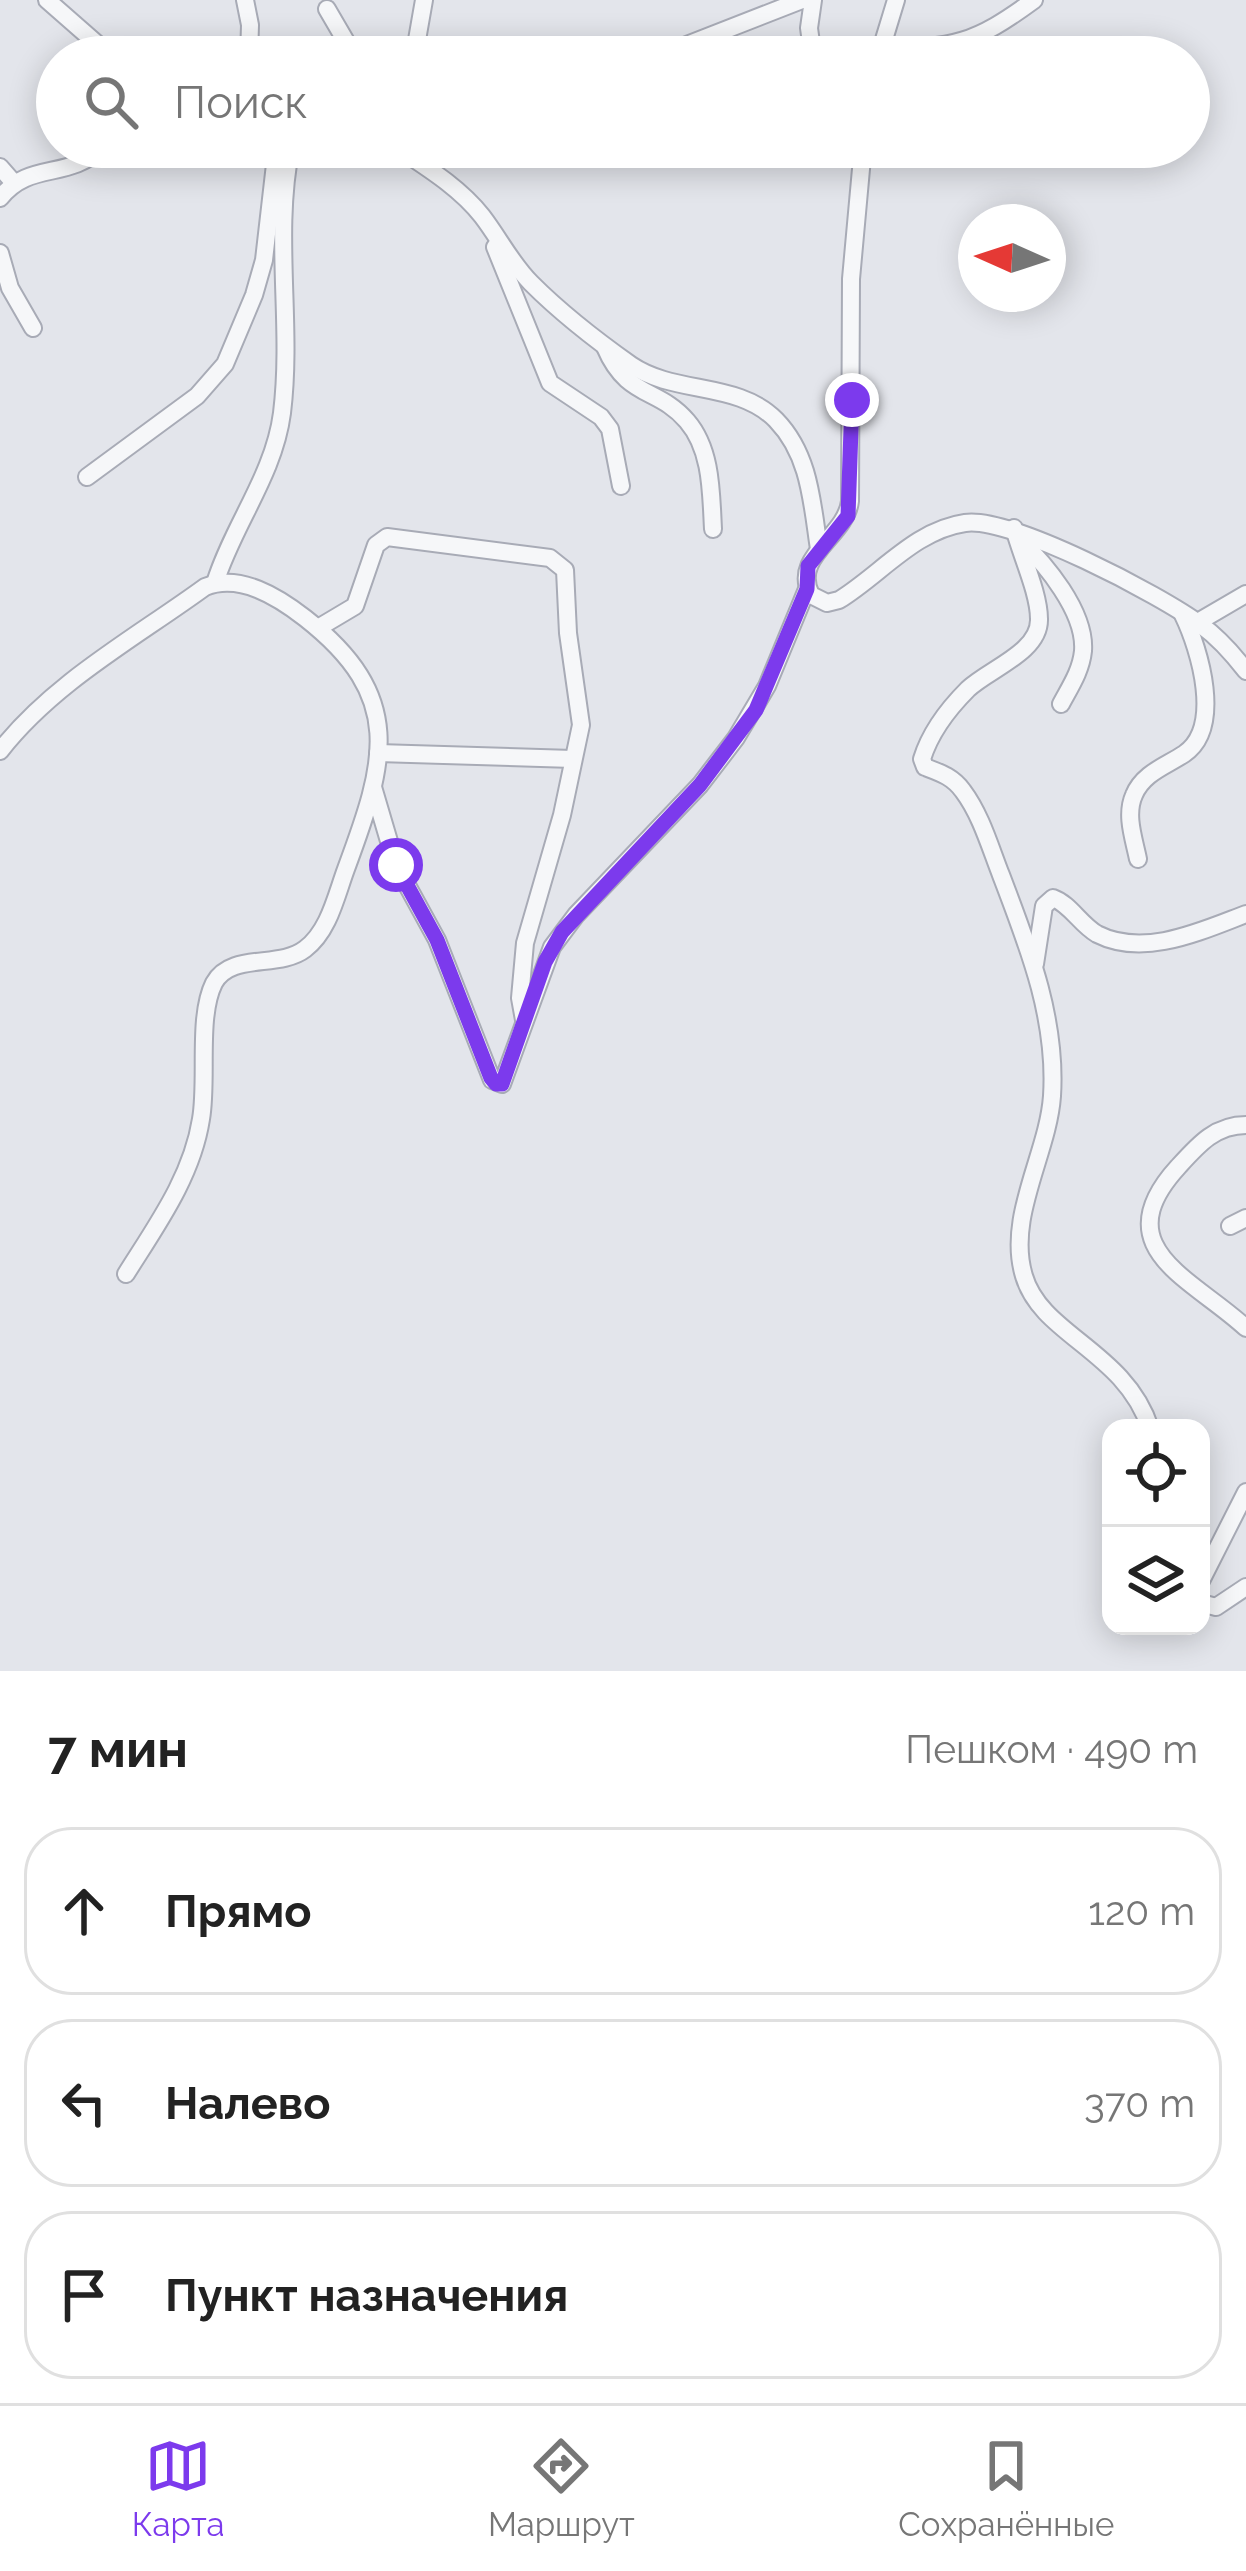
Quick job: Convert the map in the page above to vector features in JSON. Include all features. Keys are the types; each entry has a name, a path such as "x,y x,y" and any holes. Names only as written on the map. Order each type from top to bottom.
{"street":[{"path":"47,0 88,36"},
{"path":"58,0 68,18"},
{"path":"245,0 250,36"},
{"path":"417,36 424,0"},
{"path":"710,36 802,0"},
{"path":"810,36 813,0"},
{"path":"885,36 896,0"},
{"path":"979,36 1034,0"},
{"path":"327,9 343,36"},
{"path":"0,167 14,183"},
{"path":"0,198 29,175 67,168"},
{"path":"87,477 196,396 225,364 264,260 275,168"},
{"path":"0,751 34,711 79,674 215,583 278,437 284,383 282,223 289,168"},
{"path":"424,168 462,196 530,283 642,372 668,383 737,397 778,422 808,478 819,549"},
{"path":"373,787 396,865 437,940 465,1020 496,1084 505,1082 545,962 562,932 700,785 756,710 807,589 808,566 845,522 850,501 851,279 861,168"},
{"path":"493,232 497,255 520,302 545,374 557,390 606,423 621,486"},
{"path":"0,302 2,262"},
{"path":"2,262 33,328"},
{"path":"603,343 615,368 632,387 689,424 709,472 713,529"},
{"path":"807,589 820,601 833,602 918,542 950,526 978,522 1015,532 1190,618 1246,671"},
{"path":"1015,532 1054,581 1082,639 1079,667 1061,704"},
{"path":"1015,532 1039,611 1039,629 1028,645 955,703 922,759 926,767 952,779 977,816 1034,970 1052,1040 1046,1137 1024,1214 1024,1276 1042,1308 1130,1386 1146,1419"},
{"path":"318,628 355,606 382,539 555,560 567,575 568,633 581,706 580,734 525,944 520,1005 525,1023"},
{"path":"126,1274 176,1193 195,1144 204,1097 212,988 226,970 292,957 316,939 373,787 378,753 378,724 370,692 352,660 280,600 253,588 215,583"},
{"path":"1190,618 1246,594"},
{"path":"1138,859 1130,810 1135,792 1149,775 1190,749 1202,732 1202,665 1190,618"},
{"path":"378,753 573,759"},
{"path":"1034,970 1044,906 1053,898 1101,936 1134,943 1173,939 1246,914"},
{"path":"1246,1125 1223,1128 1192,1152 1160,1187 1149,1226 1152,1244 1162,1260 1246,1328"},
{"path":"1210,1563 1246,1492"},
{"path":"1210,1605 1216,1607 1246,1587"}],"route":[{"path":"396,865 437,940 491,1078 502,1084 545,962 562,932 700,785 756,710 807,589 808,566 848,516 852,400"}]}
